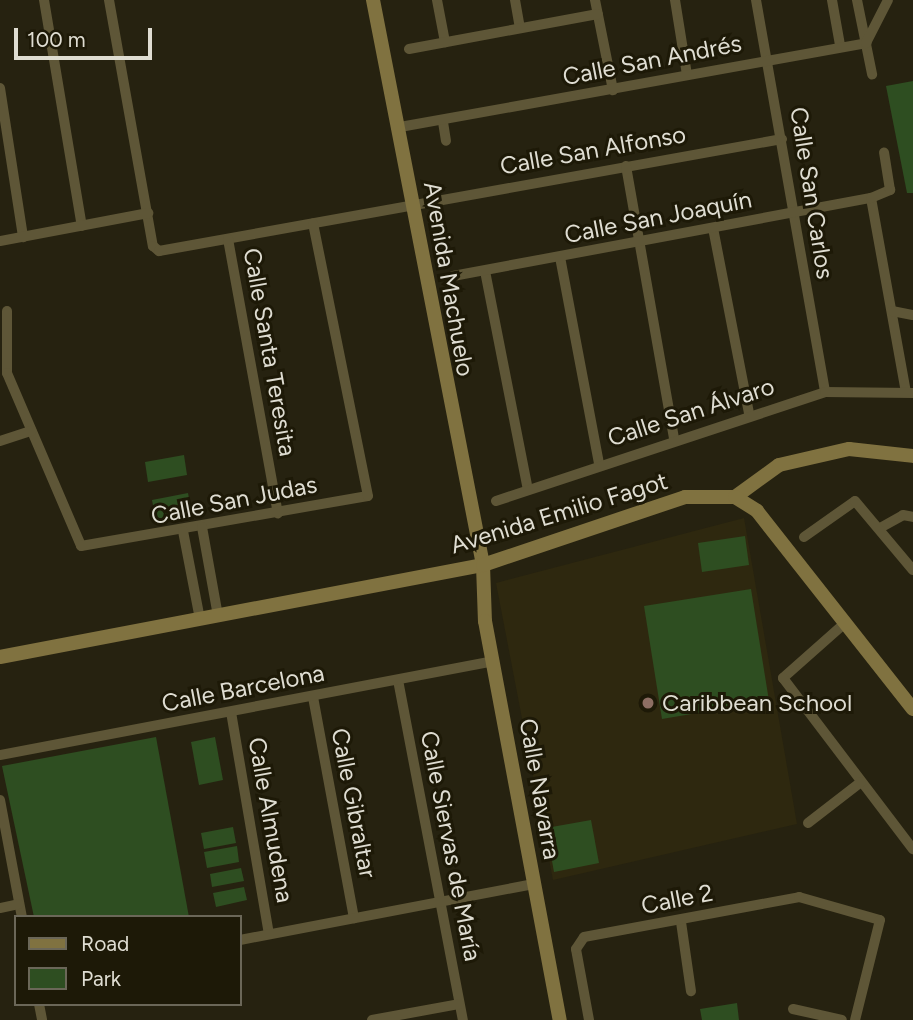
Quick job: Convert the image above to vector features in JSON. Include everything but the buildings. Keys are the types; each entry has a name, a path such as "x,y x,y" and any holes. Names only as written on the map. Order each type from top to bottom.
{"street":[{"path":"44,0 82,226"},
{"path":"0,241 148,214 109,0"},
{"name":"Avenida Machuelo","path":"373,0 400,127 411,203 483,565"},
{"path":"437,0 445,42"},
{"path":"515,0 520,27"},
{"path":"595,0 613,90"},
{"path":"675,0 687,75"},
{"name":"Calle San Carlos","path":"756,0 825,392"},
{"path":"832,0 840,45"},
{"path":"857,0 872,74"},
{"path":"866,43 888,0"},
{"path":"409,50 598,14"},
{"name":"Calle San Andrés","path":"400,127 443,122 840,45 866,43"},
{"path":"0,88 23,237"},
{"path":"443,122 446,141"},
{"name":"Calle San Alfonso","path":"148,214 159,251 313,224 411,203 782,139"},
{"path":"884,152 890,190 871,198 909,392"},
{"path":"626,166 637,243 674,438"},
{"name":"Calle San Joaquín","path":"453,276 871,198"},
{"name":"Calle San Judas","path":"7,311 7,373 81,546 183,531 368,496 313,224"},
{"path":"713,228 749,413"},
{"name":"Calle Santa Teresita","path":"228,239 278,513"},
{"path":"560,257 599,464"},
{"path":"485,271 528,489"},
{"path":"892,311 913,315"},
{"name":"Calle San Álvaro","path":"496,501 749,413 825,392 909,392"},
{"path":"0,441 31,431"},
{"path":"913,456 849,449 779,465 734,497 757,511 913,709"},
{"name":"Avenida Emilio Fagot","path":"0,657 483,565 685,497 734,497"},
{"path":"804,537 855,501 913,570"},
{"path":"880,528 903,515 913,517"},
{"path":"202,527 218,616"},
{"path":"183,531 200,620"},
{"name":"Calle Navarra","path":"483,565 494,661 560,1020"},
{"path":"845,623 783,678 913,849"},
{"name":"Calle Barcelona","path":"0,755 494,661"},
{"name":"Calle Siervas de María","path":"398,680 463,1020"},
{"name":"Calle Gibraltar","path":"313,696 354,918"},
{"name":"Calle Almudena","path":"231,712 269,934"},
{"path":"808,823 861,782"},
{"path":"0,800 22,915"},
{"path":"242,940 534,884"},
{"name":"Calle 2","path":"589,1020 576,949 584,937 681,922 799,897 880,920 855,1020"},
{"path":"0,908 19,904"},
{"path":"681,922 691,990"},
{"path":"372,1020 459,1004"},
{"path":"793,1009 842,1020"}],"shaded area":[{"name":"Caribbean School","path":"744,518 797,824 553,880 496,583"}],"green space":[{"path":"913,81 913,193 907,193 886,86"},
{"path":"184,455 187,475 148,482 145,462"},
{"path":"188,493 192,514 156,521 152,500"},
{"path":"745,536 749,565 702,572 698,543"},
{"path":"751,589 769,701 662,719 644,606"},
{"path":"156,737 189,915 34,915 2,766"},
{"path":"215,737 223,780 199,785 191,742"},
{"path":"591,820 599,863 554,872 546,828"},
{"path":"233,827 236,843 204,849 201,833"},
{"path":"237,846 239,862 207,868 204,852"},
{"path":"241,868 244,881 212,887 210,874"},
{"path":"244,887 247,900 216,907 213,893"},
{"path":"737,1003 739,1020 702,1020 700,1009"}],"place":[{"name":"Caribbean School","path":"648,703"}]}
